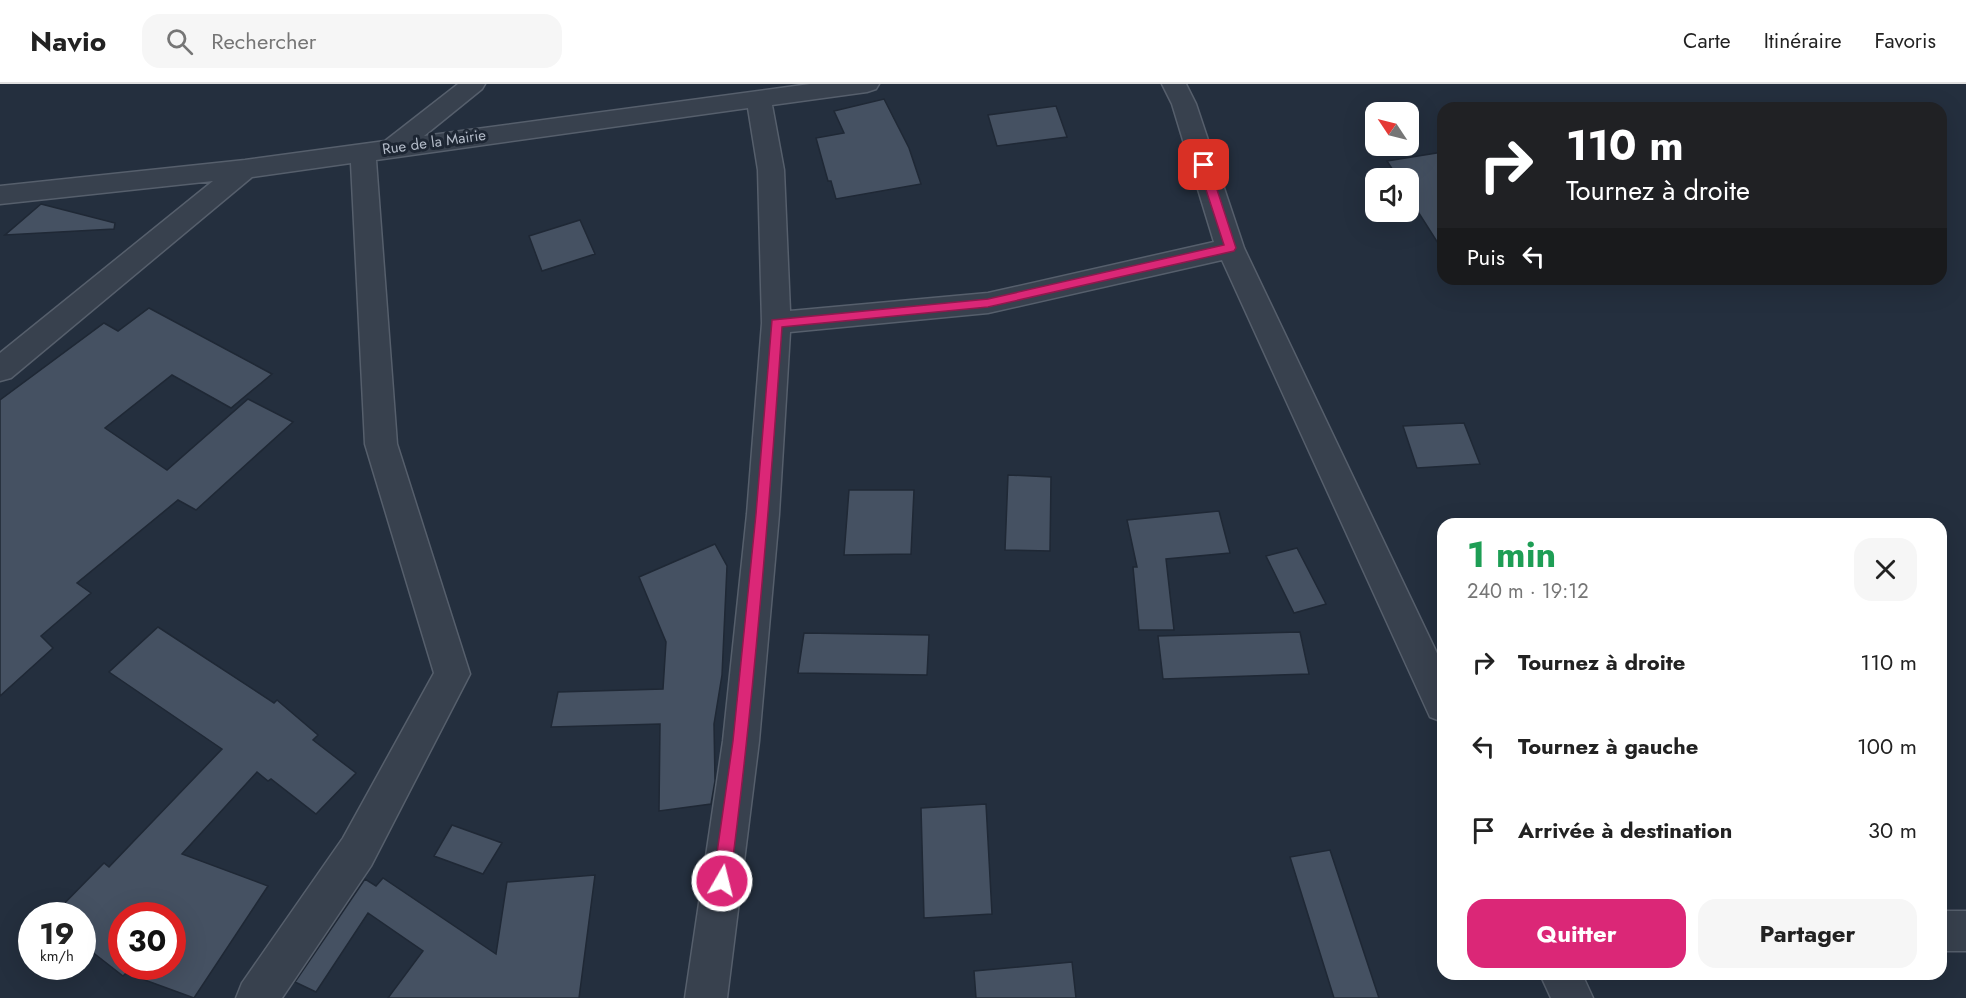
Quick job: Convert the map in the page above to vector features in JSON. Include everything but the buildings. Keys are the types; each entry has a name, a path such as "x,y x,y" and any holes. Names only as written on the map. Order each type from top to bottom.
{"street":[{"path":"257,998 357,852 452,674 381,444 379,150 473,84"},
{"name":"Rue de la Mairie","path":"0,195 245,169 867,84"},
{"path":"1174,84 1184,104 1230,248 1437,692"},
{"path":"706,998 741,741 763,514 776,323 771,170 759,99"},
{"path":"0,370 245,169"},
{"path":"776,323 988,303 1230,248"},
{"path":"1947,930 1966,931"},
{"path":"1564,980 1572,998"}],"route":[{"path":"722,881 741,741 763,514 776,323 988,303 1230,248 1204,165"}]}
